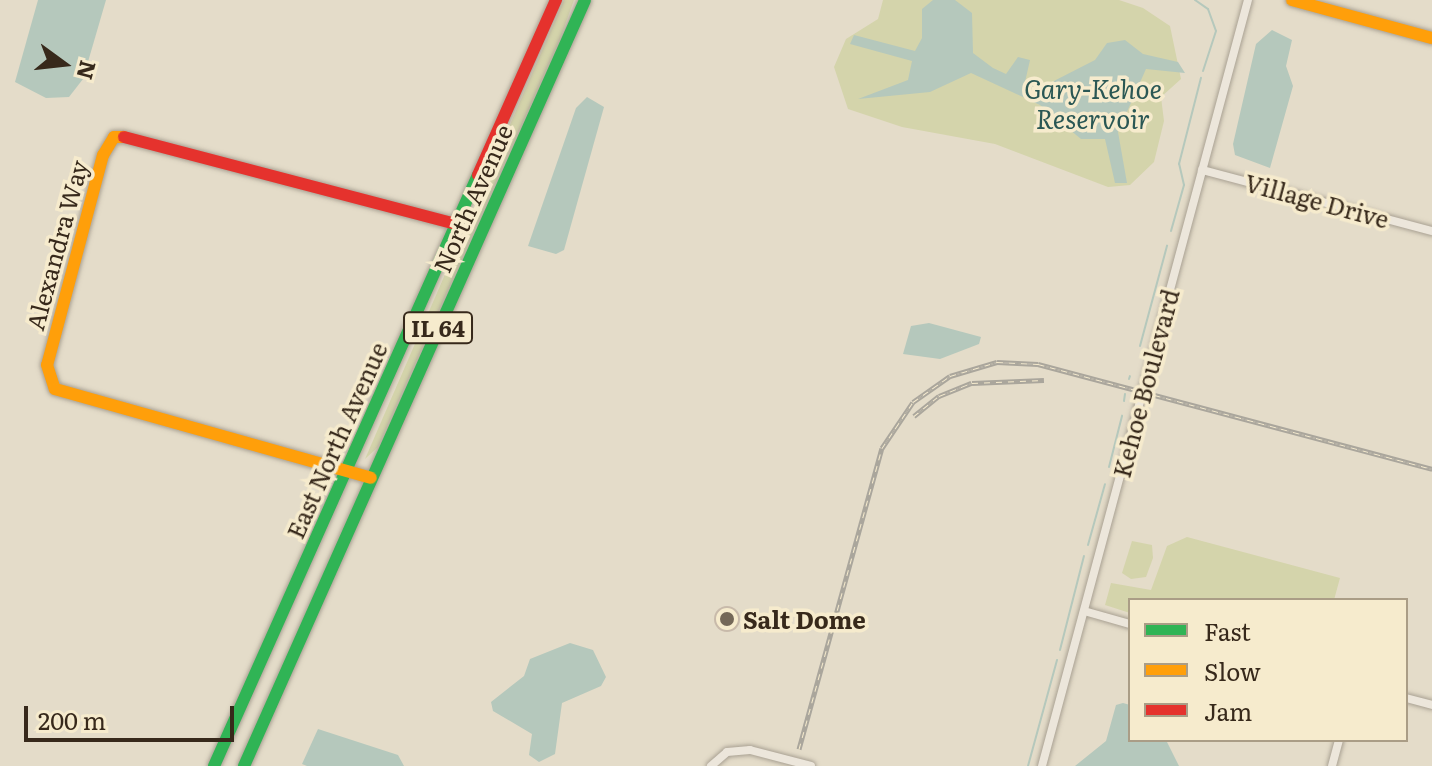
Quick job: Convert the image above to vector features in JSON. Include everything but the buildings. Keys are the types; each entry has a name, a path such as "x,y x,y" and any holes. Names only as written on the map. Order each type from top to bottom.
{"main road":[{"name":"East North Avenue","path":"214,766 556,0"},
{"name":"North Avenue","path":"244,766 585,0"},
{"path":"1292,0 1432,38"},
{"name":"Alexandra Way","path":"371,478 66,397 50,384 47,365 105,150 114,137 135,137 456,224"}],"street":[{"name":"Kehoe Boulevard","path":"1042,766 1248,0"},
{"name":"Village Drive","path":"1202,170 1432,231"},
{"path":"1084,611 1128,623"},
{"path":"1408,699 1432,705"},
{"path":"1332,766 1338,742"},
{"path":"711,766 727,752 750,750 811,766"}],"green space":[{"path":"564,0 574,0 560,39 378,447 365,459"},
{"path":"883,0 1119,0 1143,8 1170,26 1181,79 1161,97 1164,121 1154,162 1130,185 1108,187 995,144 902,127 848,109 834,67 846,39 878,19"},
{"path":"1187,537 1340,578 1335,598 1128,598 1128,612 1105,605 1111,583 1151,590 1167,546"},
{"path":"1132,541 1152,545 1153,558 1146,577 1131,579 1122,573"}],"water":[{"path":"38,0 106,0 83,79 69,97 46,98 15,82"},
{"name":"Gary-Kehoe Reservoir","path":"933,0 955,0 972,13 973,53 993,68 1006,74 1018,57 1030,60 1025,82 1050,83 1095,60 1107,43 1125,40 1143,54 1178,62 1185,73 1146,69 1118,132 1127,183 1115,183 1105,139 1081,139 1040,105 971,73 930,92 858,99 908,80 912,61 850,44 854,35 915,51 922,38 922,9"},
{"path":"1272,30 1292,40 1286,66 1293,86 1270,168 1235,155 1233,144 1256,44"},
{"path":"587,97 604,107 564,250 556,254 528,246 576,108"},
{"path":"929,323 981,337 979,344 940,359 903,354 911,326"},
{"path":"570,643 593,650 606,677 601,686 562,703 555,754 539,762 529,755 532,734 493,711 491,702 524,676 530,659"},
{"path":"1128,704 1128,742 1167,742 1179,766 1075,766 1106,741 1116,705"},
{"path":"318,729 398,755 404,766 302,764"}],"waterway":[{"path":"1195,0 1208,9 1216,31 1203,71"},
{"path":"1171,231 1184,185 1179,164 1201,78"},
{"path":"1140,346 1167,246"},
{"path":"1124,401 1125,394"},
{"path":"1109,467 1122,416"},
{"path":"1088,545 1105,484"},
{"path":"1060,650 1084,556"},
{"path":"1028,766 1057,660"}],"railway":[{"path":"799,749 882,448 913,402 950,376 997,362 1038,364 1432,469"},
{"path":"914,416 939,396 972,383 1044,380"}],"traffic: fast":[{"path":"244,766 585,0"},
{"path":"214,766 478,175"}],"traffic: slow":[{"path":"1292,0 1432,38"},
{"path":"124,137 114,137 103,155 47,365 55,389 371,478"}],"traffic: jam":[{"path":"478,175 556,0"},
{"path":"124,137 456,224"}],"place":[{"name":"Salt Dome","path":"727,619"}]}
